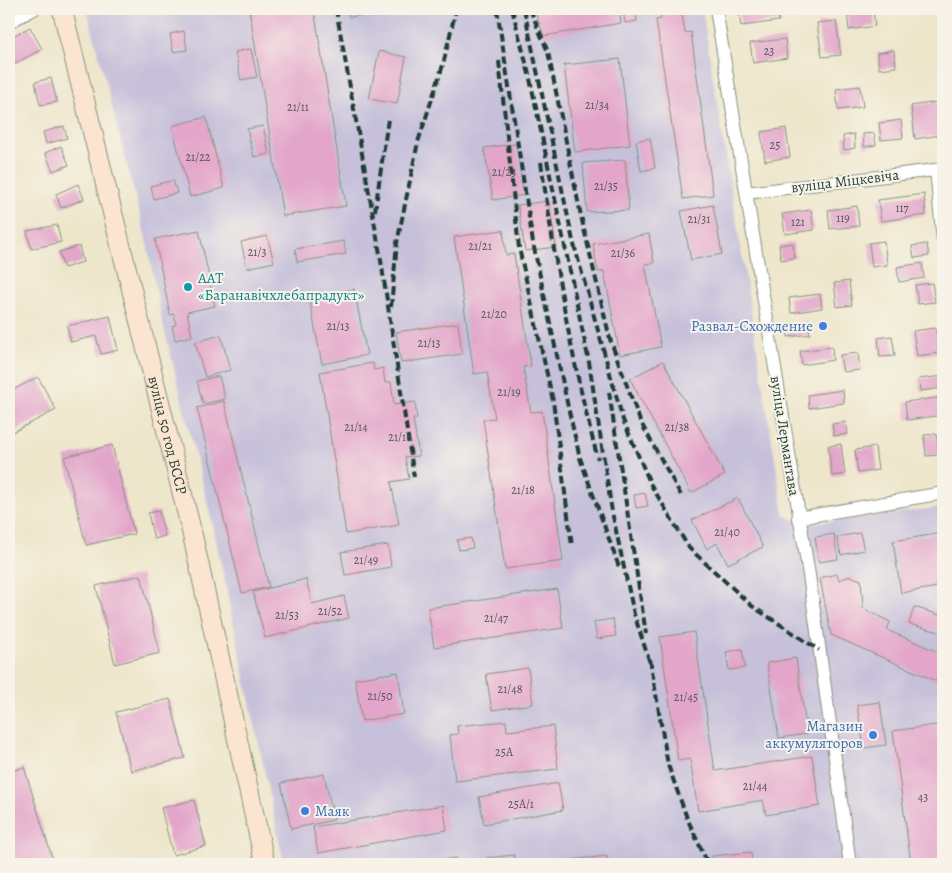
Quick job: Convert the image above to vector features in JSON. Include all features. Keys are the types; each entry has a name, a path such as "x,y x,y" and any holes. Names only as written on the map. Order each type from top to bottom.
{"main road":[{"name":"вуліца 50 год БССР","path":"62,9 192,533 265,864"}],"street":[{"path":"9,22 34,9"},
{"name":"вуліца Лермантава","path":"716,9 798,518 809,575 850,864"},
{"path":"940,169 943,241"},
{"name":"вуліца Міцкевіча","path":"746,193 940,169"},
{"path":"798,518 943,493"}],"shaded area":[{"name":"ААТ «Баранавічхлебапрадукт»","path":"87,9 702,9 784,515 805,524 943,507 943,864 284,864 214,530 162,320 146,239"}],"building":[{"path":"249,9 314,9 346,206 283,216"},
{"path":"348,9 364,9 365,15 349,17"},
{"path":"534,9 619,9 621,23 544,36"},
{"path":"623,9 635,9 637,21 625,23"},
{"path":"659,9 681,9 685,33 691,32 713,195 683,199 656,20 661,19"},
{"path":"738,9 777,9 779,21 741,26"},
{"path":"873,9 875,26 849,30 847,11"},
{"path":"836,21 841,55 822,57 817,23"},
{"path":"30,27 42,49 9,67 9,38"},
{"path":"184,31 187,50 173,52 170,34"},
{"path":"785,39 787,58 753,63 750,43"},
{"path":"251,49 257,77 241,80 235,52"},
{"path":"894,50 896,67 879,69 877,53"},
{"path":"379,51 406,57 397,104 369,99"},
{"path":"620,59 630,145 575,152 564,65"},
{"path":"51,78 57,102 40,105 35,82"},
{"path":"860,86 863,107 838,110 836,89"},
{"path":"937,102 941,135 915,139 911,106"},
{"path":"206,117 224,188 190,197 172,126"},
{"path":"901,120 903,138 881,140 879,123"},
{"path":"64,126 67,138 46,144 43,132"},
{"path":"263,126 269,154 254,157 247,129"},
{"path":"786,128 790,157 765,161 761,132"},
{"path":"874,133 876,145 864,147 863,134"},
{"path":"854,134 855,148 844,150 843,136"},
{"path":"650,138 655,168 641,171 636,141"},
{"path":"516,144 524,195 493,200 484,148"},
{"path":"61,146 69,165 53,171 45,153"},
{"path":"625,160 629,210 587,212 583,163"},
{"path":"173,180 177,193 154,199 151,186"},
{"path":"78,184 84,199 61,208 56,194"},
{"path":"924,194 926,215 881,221 878,200"},
{"path":"549,201 556,247 525,251 518,205"},
{"path":"713,205 722,254 691,260 681,211"},
{"path":"857,206 859,226 830,229 828,210"},
{"path":"811,210 814,230 785,234 782,214"},
{"path":"57,225 61,242 31,249 27,231"},
{"name":"ААТ «Баранавічхлебапрадукт»","path":"199,230 215,306 187,312 192,336 175,340 172,326 176,325 174,314 170,315 155,239"},
{"path":"503,230 506,255 514,254 531,366 523,367 531,412 542,411 563,561 505,569 483,419 495,418 487,372 474,374 454,237"},
{"path":"649,234 654,263 645,264 661,347 620,355 604,271 598,272 593,244"},
{"path":"267,236 274,262 247,268 241,242"},
{"path":"344,241 346,254 297,262 295,249"},
{"path":"884,241 887,265 872,267 869,243"},
{"path":"793,243 795,258 781,260 779,245"},
{"path":"927,244 929,256 914,258 912,246"},
{"path":"79,246 83,262 64,268 59,252"},
{"path":"922,263 924,278 899,282 897,267"},
{"path":"849,281 852,305 837,307 834,283"},
{"path":"932,283 935,302 918,304 915,285"},
{"path":"354,289 367,355 322,364 309,298"},
{"path":"820,294 822,308 791,313 789,298"},
{"path":"110,316 118,350 101,354 96,336 71,342 67,326"},
{"path":"808,322 810,334 788,337 786,325"},
{"path":"458,323 462,354 401,363 396,332"},
{"path":"935,328 939,353 917,356 913,331"},
{"path":"221,335 230,370 205,377 195,342"},
{"path":"892,336 895,356 880,357 878,338"},
{"path":"832,347 833,360 802,365 800,351"},
{"path":"858,353 860,370 843,372 840,355"},
{"path":"663,361 725,475 691,493 630,379"},
{"path":"373,363 374,370 383,368 385,383 391,382 394,405 415,402 417,419 413,419 419,456 405,457 409,479 391,482 399,525 346,534 320,372"},
{"path":"219,376 225,399 203,404 197,381"},
{"path":"943,376 943,388 920,391 919,379"},
{"path":"38,377 56,410 9,434 9,392"},
{"path":"843,390 844,403 809,408 808,395"},
{"path":"943,397 943,415 907,420 905,402"},
{"path":"224,401 269,587 242,593 197,408"},
{"path":"846,422 848,434 834,436 832,424"},
{"path":"936,434 939,455 926,456 924,435"},
{"path":"841,444 845,474 832,476 828,446"},
{"path":"112,445 134,534 86,545 64,457"},
{"path":"875,447 878,470 858,473 855,450"},
{"path":"645,493 648,506 636,508 634,495"},
{"path":"738,498 763,547 728,564 717,543 707,549 692,520"},
{"path":"159,511 165,536 154,539 148,513"},
{"path":"860,533 864,550 841,555 837,537"},
{"path":"943,533 943,586 901,593 893,541"},
{"path":"834,534 838,559 819,562 815,537"},
{"path":"471,538 473,548 459,550 457,540"},
{"path":"388,545 391,567 345,575 341,552"},
{"path":"837,574 839,580 850,576 861,580 863,608 890,622 887,630 943,654 943,684 831,635 820,578"},
{"path":"141,575 160,653 115,664 96,586"},
{"path":"306,579 312,604 344,596 349,618 265,638 253,592"},
{"path":"557,589 563,628 434,647 428,608"},
{"path":"914,607 943,616 943,633 909,624"},
{"path":"613,619 616,636 597,639 594,622"},
{"path":"694,632 715,771 812,756 820,806 766,815 763,800 698,811 690,759 678,761 660,637"},
{"path":"742,649 745,668 729,670 726,652"},
{"path":"796,658 807,734 779,738 767,663"},
{"path":"528,668 533,704 492,710 486,674"},
{"path":"398,672 404,714 362,721 355,679"},
{"path":"170,699 185,758 131,771 116,712"},
{"path":"880,702 886,745 864,748 857,705"},
{"path":"506,721 507,731 553,726 558,769 455,781 450,735 458,734 457,726"},
{"path":"943,724 943,864 911,864 893,731"},
{"path":"24,767 54,864 9,864 9,772"},
{"path":"324,774 334,820 291,829 281,783"},
{"path":"558,783 563,810 484,824 479,797"},
{"path":"194,800 206,846 173,855 161,808"},
{"path":"443,805 447,830 318,853 313,827"},
{"path":"751,852 752,864 713,864 712,856"},
{"path":"514,855 515,864 487,864 486,858"},
{"path":"607,856 608,864 551,864 550,862"},
{"path":"456,858 457,864 422,864 422,863"}],"railway":[{"path":"336,9 380,254 414,477"},
{"path":"391,307 397,243 418,142 443,65 456,9"},
{"path":"497,9 533,243 568,407 580,458 619,567"},
{"path":"512,9 529,74 589,362 612,512 634,614 651,666"},
{"path":"524,9 573,241 623,420 651,485 689,548 752,606 819,650"},
{"path":"530,9 548,52 581,216 610,339 640,421 682,497"},
{"path":"499,61 519,248 553,401 572,546"},
{"path":"375,211 388,119"},
{"path":"541,162 565,311 588,422 598,459"},
{"path":"609,392 646,634"},
{"path":"650,659 668,765 687,818 708,864"}],"place":[{"name":"ААТ «Баранавічхлебапрадукт»","path":"188,287"},
{"name":"Развал-Схождение","path":"823,326"},
{"name":"Магазин аккумуляторов","path":"873,735"},
{"name":"Маяк","path":"305,811"}]}
